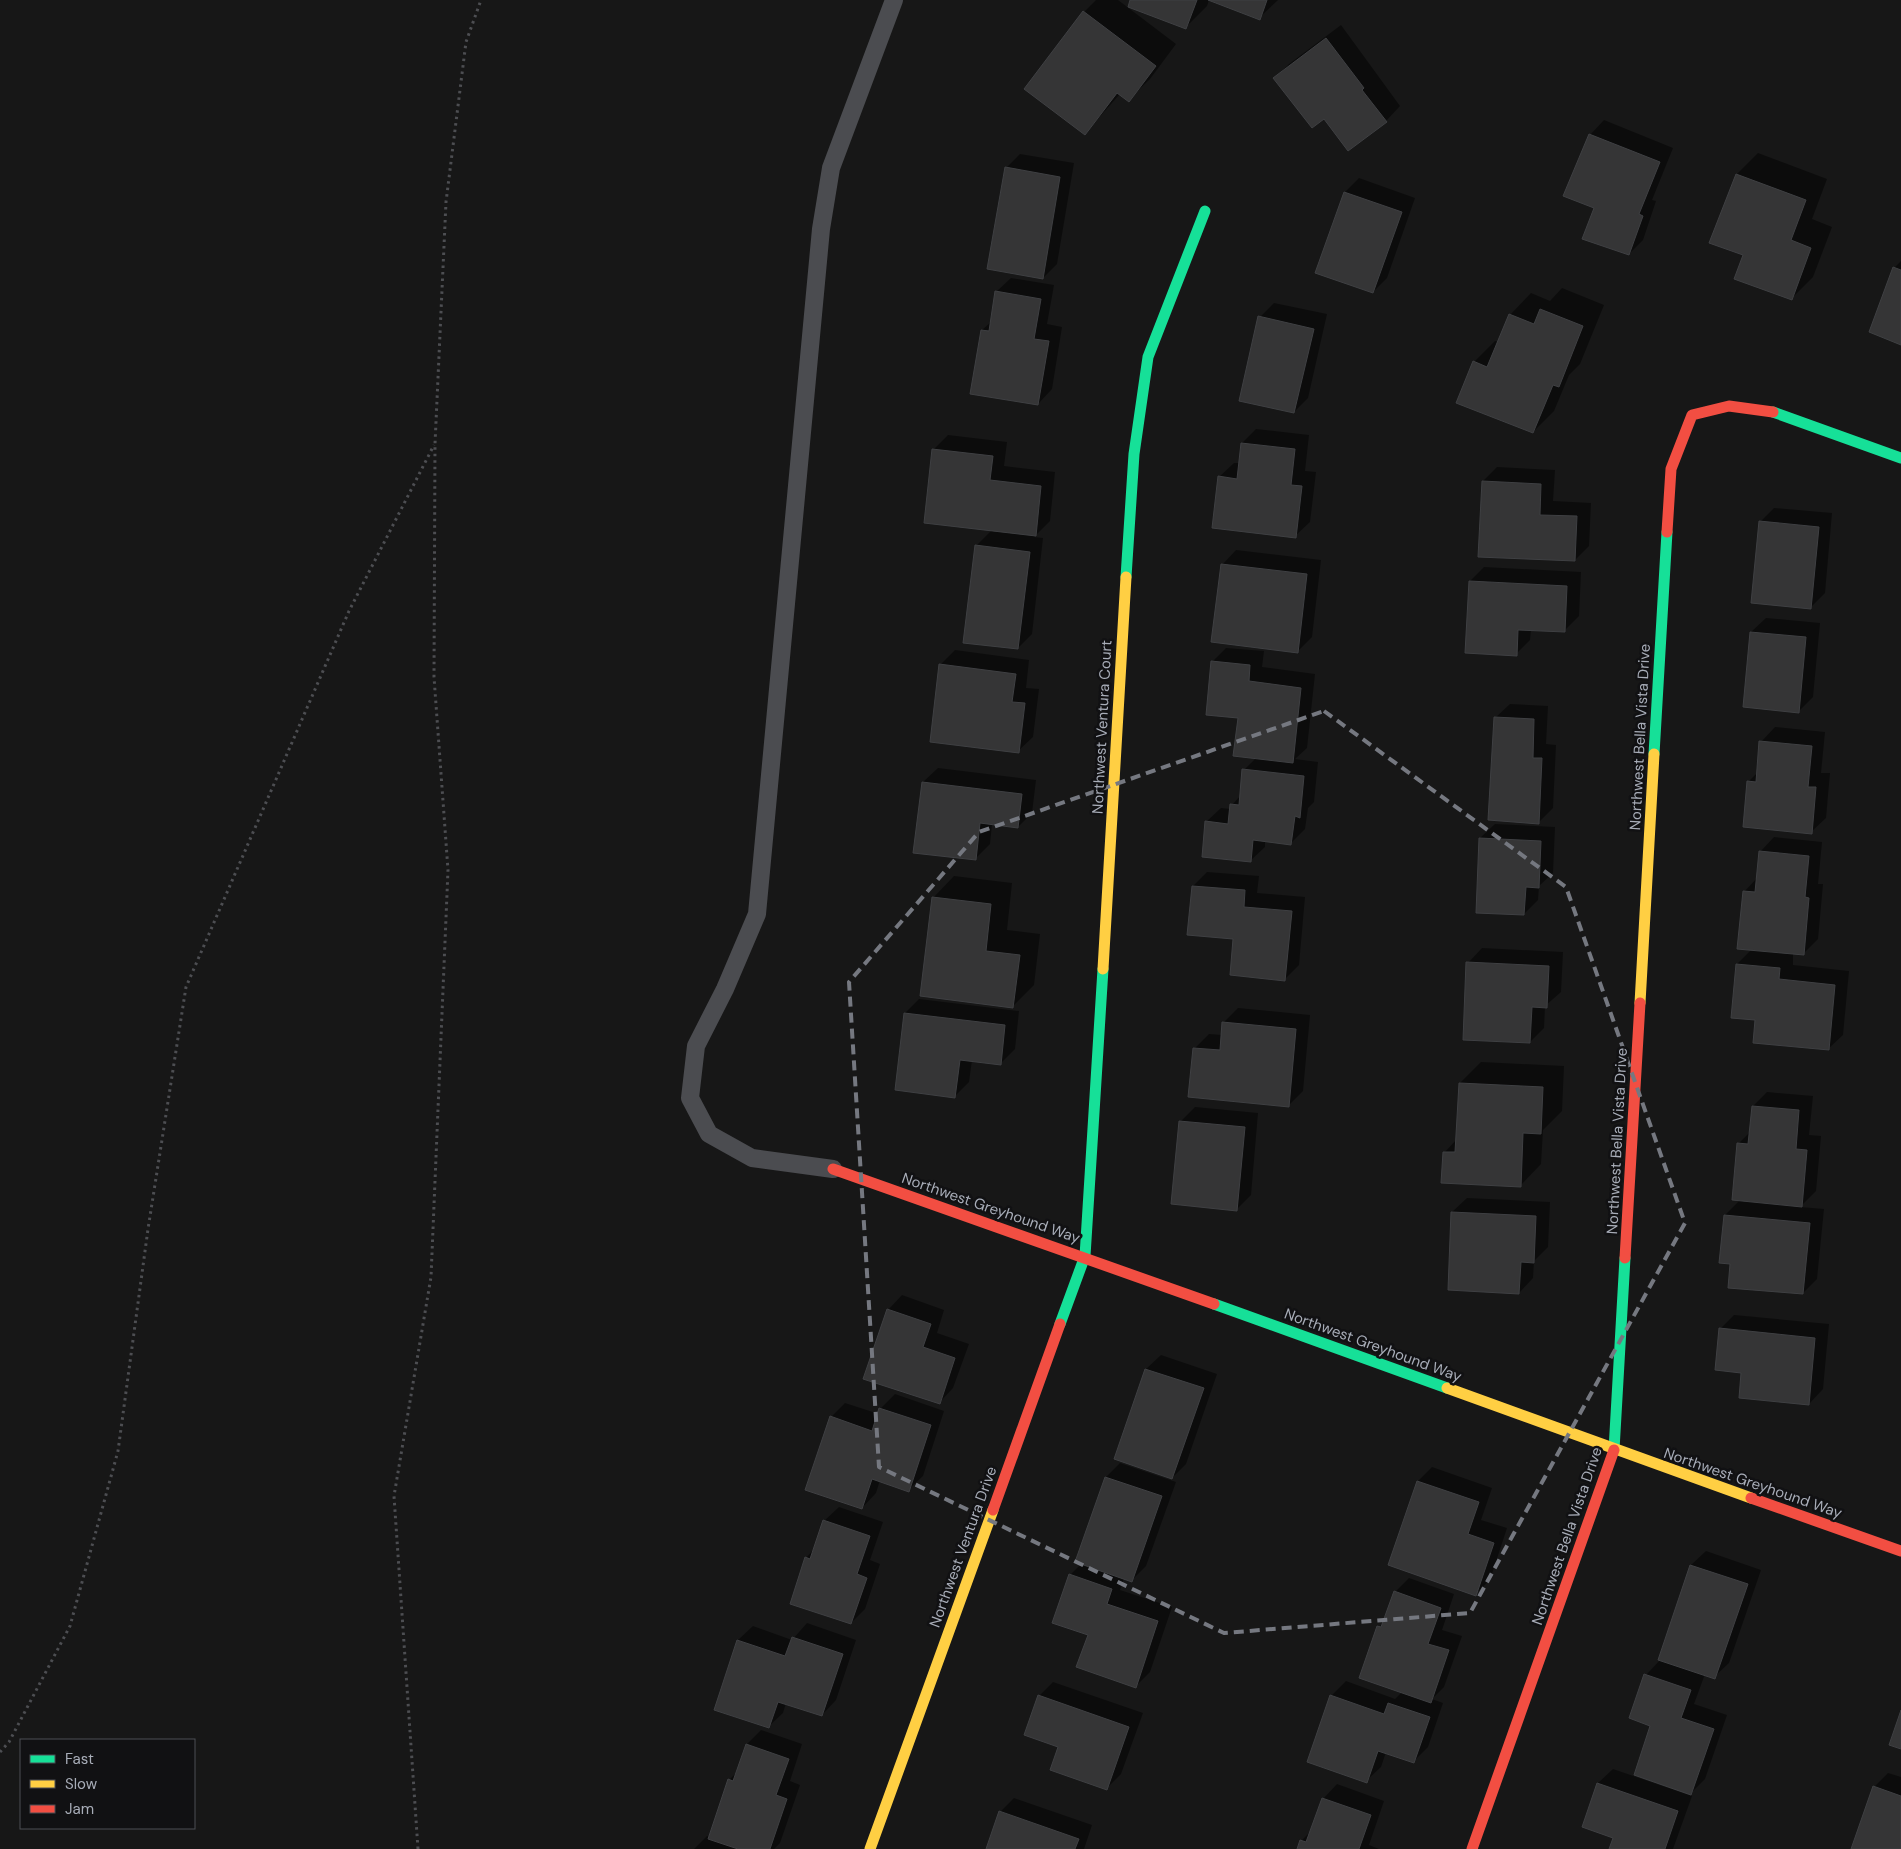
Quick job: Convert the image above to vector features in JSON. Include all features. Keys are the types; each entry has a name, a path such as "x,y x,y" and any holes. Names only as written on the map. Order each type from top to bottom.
{"street":[{"name":"Northwest Ventura Court","path":"1086,1256 1134,454 1148,357 1205,212"},
{"name":"Northwest Bella Vista Drive","path":"1472,1849 1614,1449 1671,469 1692,415 1729,406 1776,412 1901,458"},
{"name":"Northwest Greyhound Way","path":"833,1169 1086,1256 1614,1449 1901,1551"},
{"name":"Northwest Ventura Drive","path":"870,1849 1086,1256"}],"lane":[{"path":"833,1169 752,1158 709,1134 690,1098 696,1046 725,989 757,914 821,229 831,168 894,0"}],"path":[{"path":"418,1849 394,1496 431,1277 448,870 434,677 435,444 446,202 466,42 481,0"},
{"path":"0,1752 9,1742 70,1626 118,1451 148,1229 186,987 349,611 435,444"}],"highlighted area":[{"path":"1324,711 1566,887 1685,1223 1470,1613 1224,1633 879,1467 849,982 979,832"}],"building":[{"path":"1130,0 1197,0 1186,29 1128,7"},
{"path":"1208,0 1267,0 1260,20"},
{"path":"1083,11 1156,66 1129,102 1117,93 1085,135 1024,89"},
{"path":"1326,38 1387,122 1348,151 1324,119 1312,128 1273,78"},
{"path":"1589,134 1660,162 1639,214 1643,216 1629,255 1582,239 1594,208 1563,196"},
{"path":"1005,167 1060,177 1043,279 987,269"},
{"path":"1736,174 1806,200 1791,240 1811,248 1792,300 1734,279 1743,255 1709,243"},
{"path":"1344,192 1402,212 1373,293 1315,273"},
{"path":"1893,267 1901,270 1901,345 1869,332"},
{"path":"995,291 1041,299 1034,339 1049,341 1038,405 970,394 981,330 989,331"},
{"path":"1540,309 1583,326 1559,387 1553,385 1533,433 1456,403 1473,361 1487,367 1509,314 1534,324"},
{"path":"1258,316 1314,329 1294,413 1239,401"},
{"path":"1241,443 1295,449 1291,485 1302,486 1296,538 1212,528 1218,476 1237,479"},
{"path":"932,449 993,456 990,480 1041,486 1036,536 924,523"},
{"path":"1482,481 1541,484 1540,515 1577,516 1575,561 1478,557"},
{"path":"1759,521 1819,527 1811,609 1751,603"},
{"path":"975,545 1030,552 1018,649 963,643"},
{"path":"1221,564 1307,574 1298,653 1211,642"},
{"path":"1469,581 1567,586 1565,632 1518,630 1517,656 1465,653"},
{"path":"1750,632 1806,637 1799,713 1743,707"},
{"path":"1211,661 1250,665 1249,681 1301,688 1293,763 1233,756 1238,718 1206,715"},
{"path":"939,664 1016,674 1012,702 1025,703 1019,753 930,742"},
{"path":"1494,717 1534,719 1533,758 1542,758 1539,824 1488,820"},
{"path":"1759,741 1812,746 1808,787 1816,787 1812,834 1743,827 1747,781 1756,782"},
{"path":"1242,769 1304,776 1300,818 1295,816 1291,845 1253,840 1251,862 1202,857 1205,821 1228,824 1230,804 1239,805"},
{"path":"922,782 1022,794 1018,828 980,823 976,860 913,853"},
{"path":"1479,838 1541,841 1539,888 1526,887 1524,915 1476,913"},
{"path":"1759,851 1809,856 1805,897 1809,898 1804,955 1737,949 1743,891 1755,892"},
{"path":"1192,886 1245,890 1244,907 1292,911 1285,981 1230,975 1233,939 1187,935"},
{"path":"932,897 991,904 986,951 1020,955 1013,1008 920,996"},
{"path":"1466,962 1549,966 1547,1008 1532,1007 1530,1043 1463,1040"},
{"path":"1736,964 1780,968 1779,979 1835,985 1829,1050 1753,1043 1755,1020 1731,1018"},
{"path":"904,1013 1005,1025 1001,1065 960,1060 955,1098 895,1090"},
{"path":"1222,1022 1296,1029 1289,1107 1188,1097 1193,1048 1220,1050"},
{"path":"1459,1083 1543,1087 1541,1134 1523,1133 1521,1187 1441,1183 1443,1152 1455,1152"},
{"path":"1752,1106 1799,1110 1796,1149 1807,1150 1802,1207 1732,1200 1737,1143 1748,1144"},
{"path":"1179,1121 1245,1127 1237,1211 1171,1204"},
{"path":"1451,1212 1536,1216 1534,1263 1521,1262 1519,1294 1448,1290"},
{"path":"1724,1215 1810,1223 1803,1294 1728,1288 1730,1264 1719,1263"},
{"path":"887,1309 931,1324 923,1347 955,1358 940,1404 863,1379"},
{"path":"1719,1328 1815,1338 1809,1405 1739,1398 1741,1373 1715,1370"},
{"path":"1145,1369 1204,1388 1172,1479 1114,1459"},
{"path":"879,1408 931,1425 909,1492 872,1479 862,1509 805,1490 830,1416 872,1431"},
{"path":"1105,1477 1162,1496 1132,1582 1075,1562"},
{"path":"1417,1481 1479,1502 1468,1534 1494,1543 1476,1596 1388,1565"},
{"path":"823,1520 870,1536 857,1574 867,1578 851,1624 790,1604 805,1557 810,1559"},
{"path":"1690,1565 1748,1584 1715,1679 1658,1660"},
{"path":"1069,1574 1112,1589 1107,1604 1158,1621 1136,1688 1076,1667 1088,1635 1052,1623"},
{"path":"1394,1591 1441,1608 1428,1644 1449,1650 1431,1703 1359,1678 1377,1626 1381,1627"},
{"path":"792,1637 843,1654 822,1716 778,1702 769,1728 714,1710 737,1640 785,1656"},
{"path":"1644,1674 1691,1690 1681,1718 1714,1729 1691,1795 1634,1775 1650,1726 1629,1718"},
{"path":"1038,1695 1129,1727 1107,1790 1050,1770 1058,1747 1024,1735"},
{"path":"1330,1695 1384,1714 1388,1703 1430,1717 1414,1763 1378,1751 1367,1783 1307,1762"},
{"path":"1901,1710 1901,1749 1889,1745"},
{"path":"746,1744 789,1759 776,1795 787,1799 770,1849 738,1849 708,1839 728,1779 733,1781"},
{"path":"1597,1783 1678,1811 1665,1849 1609,1849 1613,1838 1582,1827"},
{"path":"1873,1786 1901,1796 1901,1849 1851,1849"},
{"path":"1322,1798 1371,1815 1359,1849 1297,1849 1300,1840 1306,1842"},
{"path":"999,1811 1079,1839 1075,1849 986,1849"}],"traffic: fast":[{"path":"1126,577 1134,454 1148,357 1205,211"},
{"path":"1773,412 1901,458"},
{"path":"1654,754 1667,532"},
{"path":"1060,1324 1085,1256 1103,969"},
{"path":"1614,1450 1625,1258"},
{"path":"1214,1304 1447,1388"}],"traffic: slow":[{"path":"1103,969 1126,577"},
{"path":"1640,1003 1654,754"},
{"path":"1447,1388 1751,1498"},
{"path":"870,1849 993,1510"}],"traffic: jam":[{"path":"1667,532 1671,469 1692,415 1729,406 1773,412"},
{"path":"1625,1258 1640,1003"},
{"path":"833,1169 1214,1304"},
{"path":"993,1510 1060,1324"},
{"path":"1472,1849 1614,1450"},
{"path":"1751,1498 1901,1551"}]}
